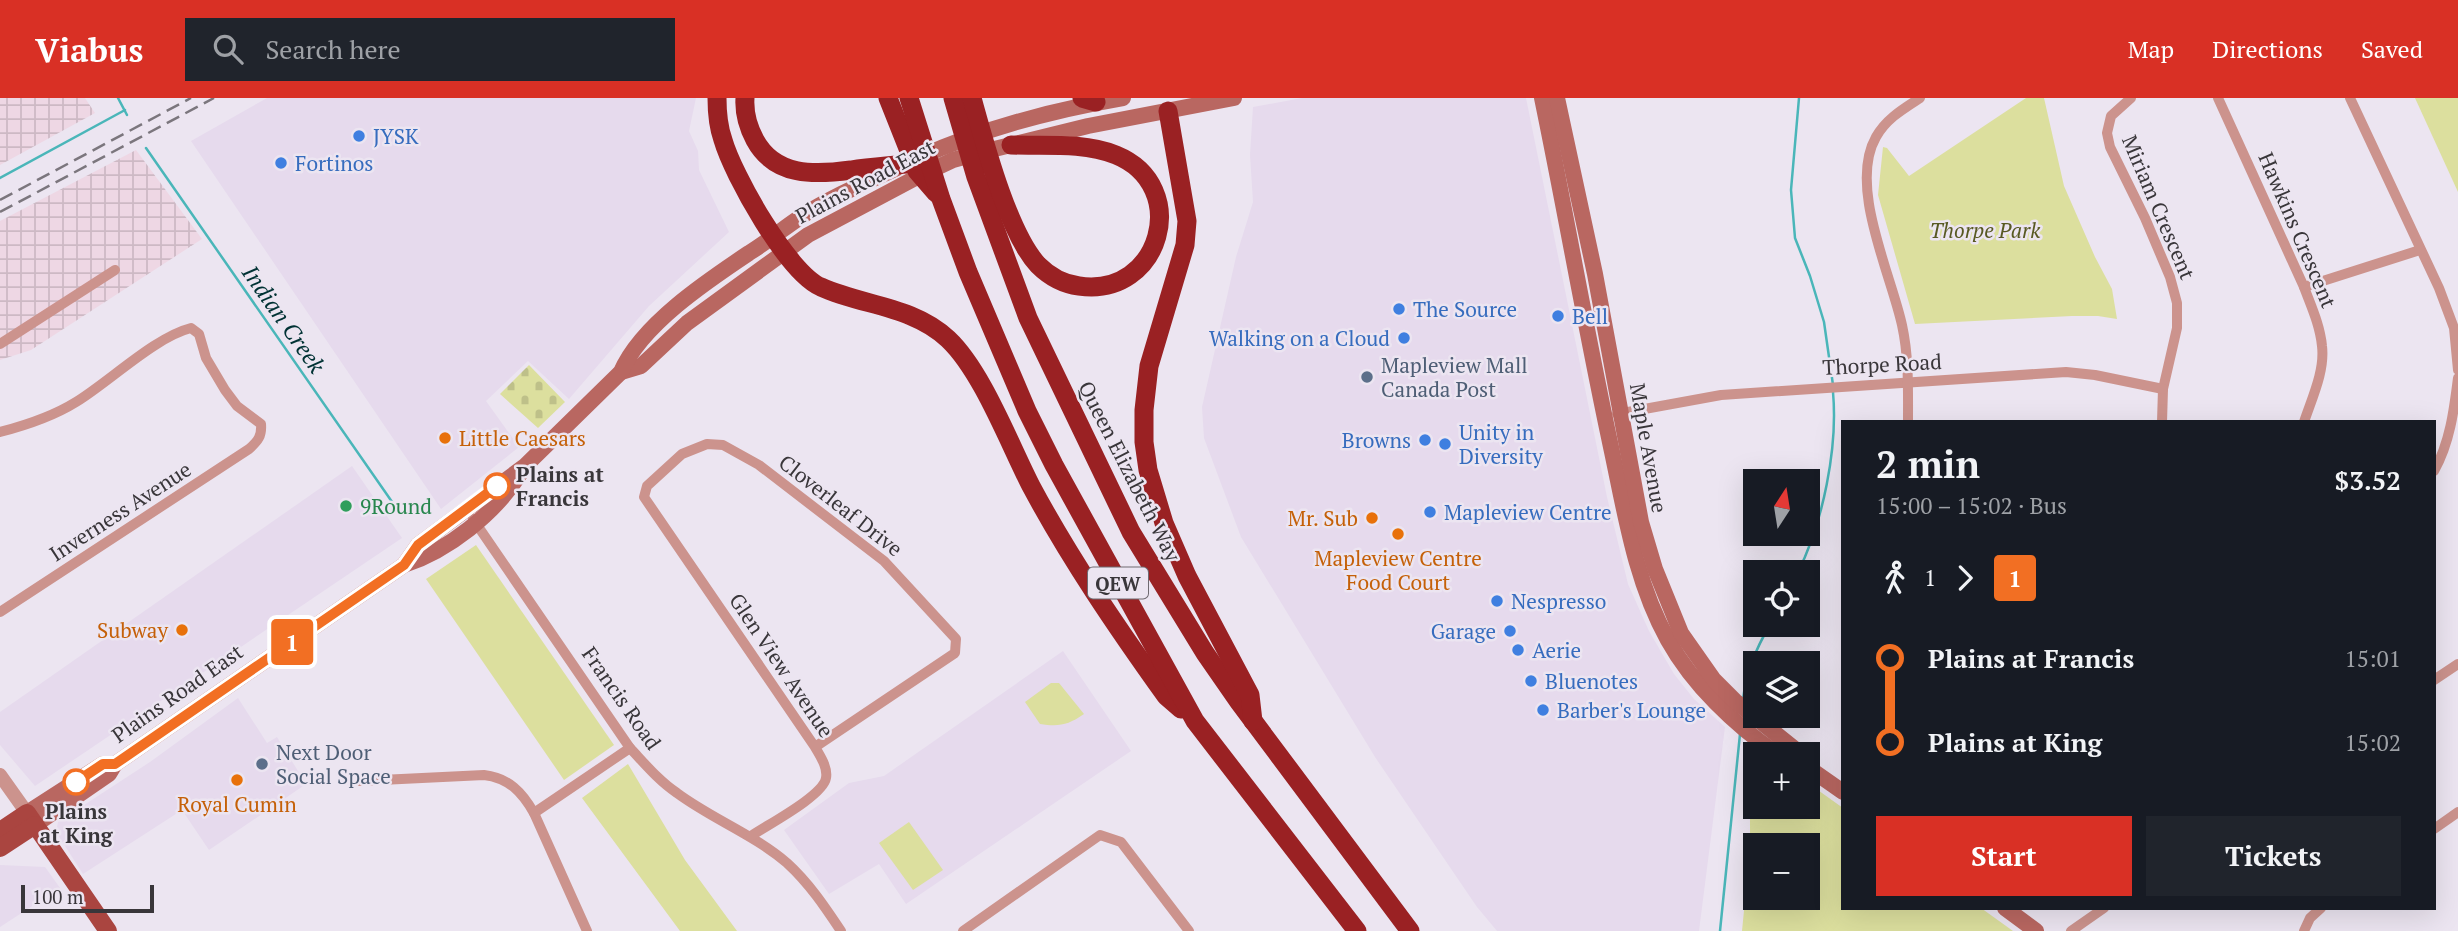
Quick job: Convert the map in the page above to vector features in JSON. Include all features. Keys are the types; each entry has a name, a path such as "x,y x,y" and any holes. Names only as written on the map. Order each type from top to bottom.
{"highway":[{"path":"717,98 718,120 730,160 779,244 802,274 818,286 843,296 889,307 919,320 948,338 966,361 986,395 1032,488 1083,573 1166,696 1195,721"},
{"path":"746,98 747,119 752,136 763,152 781,167 802,173 828,173 906,164"},
{"path":"888,98 907,124"},
{"name":"QEW","path":"909,98 907,124 1027,411 1125,596 1195,721 1357,931"},
{"path":"953,98 970,123 985,173 1023,246 1040,267 1060,281 1085,287 1116,283 1133,273 1148,258 1157,236 1158,206 1151,185 1132,164 1113,154 1086,148 1011,145"},
{"path":"970,123 972,98"},
{"path":"1166,105 1187,222 1185,245 1149,366 1144,410 1144,442 1148,470 1164,523 1187,576 1250,695 1253,722"},
{"name":"Queen Elizabeth Way","path":"985,173 1028,318 1131,532 1205,653 1253,722 1410,931"}],"main road":[{"name":"Plains Road East","path":"779,244 802,216 842,194 947,145 1089,100 1123,98"},
{"name":"Plains Road East","path":"0,831 31,819 109,775 115,764 404,565 427,557 621,372 628,356 669,312 701,285 953,160 1166,105 1234,98"},
{"name":"Maple Avenue","path":"1542,98 1604,415 1637,564 1669,641 1702,687 1782,742"},
{"name":"Maple Avenue","path":"1557,98 1641,522 1655,569 1681,633 1714,680 1735,701 1747,732 1761,742"},
{"path":"1820,775 1841,790"},
{"name":"Plains Road East","path":"0,848 31,819"},
{"path":"31,819 108,931"},
{"path":"2008,910 2036,931"}],"street":[{"path":"1908,420 1908,383 1902,325 1872,226 1868,202 1869,155 1876,137 1892,117 1920,98"},
{"name":"Miriam Crescent","path":"2131,98 2111,116 2107,133 2110,147 2170,276 2177,303 2178,328 2163,389 2162,420"},
{"name":"Hawkins Crescent","path":"2218,98 2316,319 2322,348 2319,376 2305,420"},
{"path":"2350,98 2439,288 2454,328 2458,370"},
{"path":"2304,287 2420,250"},
{"path":"0,344 115,270"},
{"name":"Inverness Avenue","path":"0,432 52,416 182,330 191,328 199,334 206,358 225,390 237,406 261,424 260,440 249,449 0,612"},
{"name":"Thorpe Road","path":"1604,415 1721,395 2066,372 2163,389"},
{"path":"2436,468 2456,414 2458,378"},
{"name":"Cloverleaf Drive","path":"644,497 647,486 682,454 707,444 723,445 760,465 884,561 956,639 955,653 815,747"},
{"name":"Glen View Avenue","path":"644,497 815,747 825,768 827,777 815,794 751,836"},
{"name":"Francis Road","path":"471,516 630,748 654,774 678,794 751,836 787,864 814,891 841,931"},
{"path":"2436,679 2458,664"},
{"path":"534,813 630,748"},
{"path":"0,775 31,819"},
{"path":"360,781 484,775 500,777 525,797 587,931"},
{"path":"2436,828 2458,812"},
{"path":"963,931 1100,835 1121,842 1189,931"},
{"path":"2071,931 2101,910"},
{"path":"2304,931 2310,918 2319,910"}],"shaded area":[{"path":"0,98 85,98 95,113 0,165"},
{"path":"267,98 696,98 689,131 698,151 699,170 729,232 649,306 569,399 528,361 486,401 519,447 441,509 191,141"},
{"path":"1302,98 1526,98 1607,497 1628,584 1649,631 1674,674 1694,699 1725,727 1699,931 1497,931 1477,907 1375,757 1241,537 1204,438 1202,407 1236,257 1253,202 1250,155 1253,107"},
{"path":"136,150 202,239 31,350 0,360 0,221"},
{"path":"352,466 402,538 35,786 0,745 0,712"},
{"path":"1063,651 1131,751 906,904 879,864 829,894 784,830 849,783 884,776"},
{"path":"238,698 267,743 277,737 306,784 209,850 182,810 83,874 56,832 58,822 150,762"},
{"path":"0,865 45,867 60,888 0,927"}],"green space":[{"name":"Thorpe Park","path":"2026,98 2044,98 2064,186 2112,289 2117,319 2072,316 1915,324 1878,195 1883,147 1887,148 1909,176"},
{"path":"2415,98 2458,98 2458,192"},
{"path":"529,365 565,402 538,428 500,394"},
{"path":"476,545 614,745 564,780 426,579"},
{"path":"1051,683 1059,683 1084,714 1063,724 1040,724 1025,702"},
{"path":"628,764 685,860 737,931 680,931 582,798"},
{"path":"1820,792 1841,807 1841,910 1984,910 2013,931 1742,931 1744,910 1820,910 1820,833 1750,833 1750,819 1820,819"},
{"path":"909,822 943,870 913,890 879,843"}],"waterway":[{"name":"Indian Creek","path":"118,98 127,115"},
{"path":"1799,98 1791,190 1795,238 1824,322 1833,385"},
{"path":"0,178 125,110"},
{"name":"Indian Creek","path":"146,148 397,509"},
{"path":"1803,560 1815,531 1827,484 1833,437 1833,392"},
{"path":"1756,651 1763,637"},
{"path":"1720,931 1740,734"}],"railway":[{"path":"0,200 191,98"},
{"path":"0,212 214,98"}],"bus line":[{"name":"1","path":"76,782 103,764 115,764 404,565 418,545 497,486"}],"place":[{"name":"JYSK","path":"359,136"},
{"name":"Fortinos","path":"281,163"},
{"name":"The Source","path":"1399,309"},
{"name":"Bell","path":"1558,316"},
{"name":"Walking on a Cloud","path":"1404,338"},
{"name":"Mapleview Mall Canada Post","path":"1367,377"},
{"name":"Little Caesars","path":"445,438"},
{"name":"Browns","path":"1425,440"},
{"name":"Unity in Diversity","path":"1445,444"},
{"name":"Plains at Francis","path":"497,486"},
{"name":"9Round","path":"346,506"},
{"name":"Mapleview Centre","path":"1430,512"},
{"name":"Mr. Sub","path":"1372,518"},
{"name":"Mapleview Centre Food Court","path":"1398,534"},
{"name":"Nespresso","path":"1497,601"},
{"name":"Subway","path":"182,630"},
{"name":"Garage","path":"1510,631"},
{"name":"Aerie","path":"1518,650"},
{"name":"Bluenotes","path":"1531,681"},
{"name":"Barber's Lounge","path":"1543,710"},
{"name":"Next Door Social Space","path":"262,764"},
{"name":"Royal Cumin","path":"237,780"},
{"name":"Plains at King","path":"76,782"}]}
